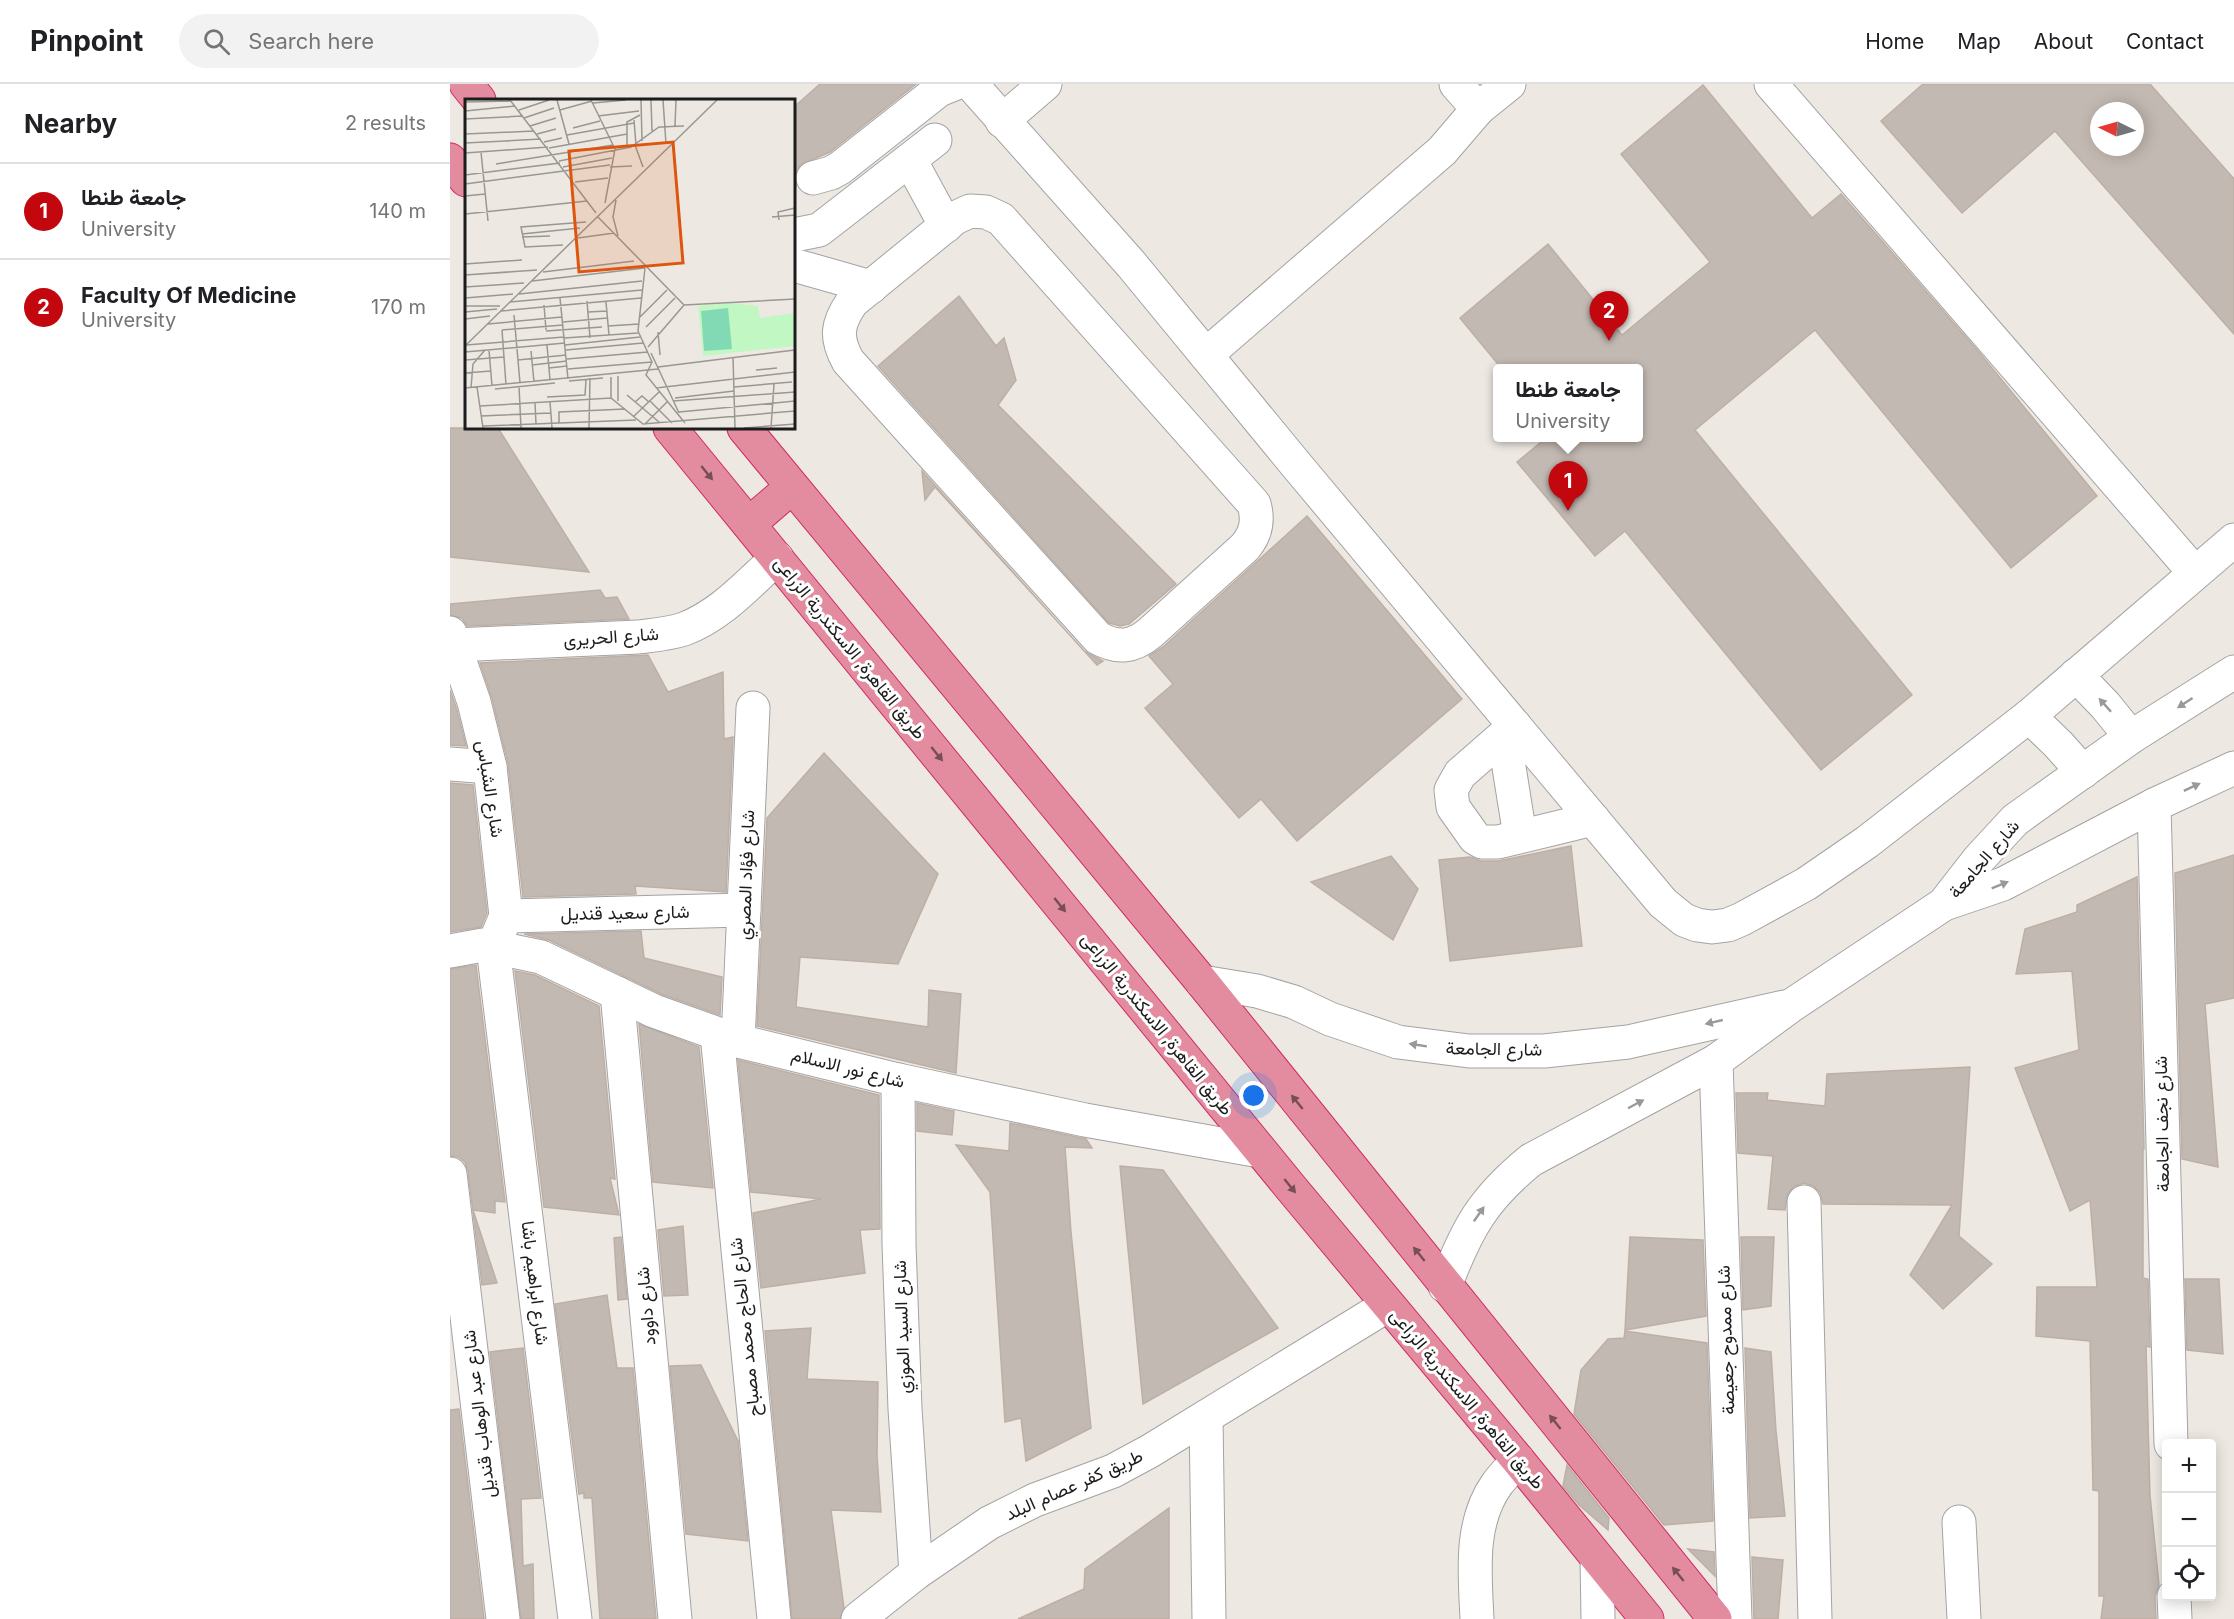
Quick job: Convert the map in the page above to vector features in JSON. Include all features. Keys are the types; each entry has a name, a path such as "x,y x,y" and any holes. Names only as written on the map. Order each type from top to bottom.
{"highway":[{"path":"466,84 478,99"},
{"path":"450,160 465,181"},
{"name":"طريق القاهرة, الاسكندرية الزراعى","path":"671,429 1260,1151 1518,1460 1647,1619"},
{"path":"745,429 1202,982 1715,1619"},
{"path":"749,524 792,487"}],"street":[{"path":"1002,121 1045,84"},
{"path":"1456,84 1478,110"},
{"path":"1206,355 1442,151 1478,110 1509,84"},
{"path":"1771,84 2195,573"},
{"path":"813,178 840,168 939,90 971,86 1131,264 1510,731 1593,819 1673,912 1697,925 1712,927 1728,925 1742,919 1806,884 1867,842 2029,716 2234,540"},
{"path":"871,286 801,250 923,150 946,226"},
{"path":"450,189 465,182"},
{"path":"970,211 986,212 1001,219 1254,504 1257,523 1251,540 1141,640 1130,645 1118,646 1098,638 848,362 840,347 839,331 843,316 852,302 871,286 956,218 970,211"},
{"name":"شارع الحريرى","path":"453,639 662,635 684,629 725,605 777,558"},
{"name":"شارع الشباس","path":"453,639 474,702 490,767 506,916 493,947"},
{"name":"شارع الجامعة","path":"1445,1286 1470,1226 1508,1179 1531,1160 1716,1061 1792,1005 1944,904 1979,859 2016,820 2131,737 2234,672"},
{"path":"2076,675 2131,737"},
{"name":"شارع فؤاد المصري","path":"728,1038 744,910 753,708"},
{"path":"2029,716 2083,772"},
{"path":"1510,731 1454,781 1451,799 1474,838 1490,843 1593,819"},
{"path":"1510,731 1520,836"},
{"path":"450,764 490,767"},
{"path":"1944,904 2003,884 2154,805 2234,768"},
{"name":"شارع نجف الجامعة","path":"2154,805 2170,1439"},
{"name":"شارع سعيد قنديل","path":"506,916 744,910"},
{"name":"شارع نور الاسلام","path":"450,951 483,945 542,957 654,1011 728,1038 898,1080 1085,1120 1260,1151"},
{"name":"شارع ابراهيم باشا","path":"493,947 575,1619"},
{"name":"شارع الجامعة","path":"1202,982 1257,991 1294,1002 1330,1019 1398,1042 1469,1051 1544,1051 1628,1042 1792,1005"},
{"name":"شارع داوود","path":"617,993 675,1619"},
{"name":"شارع الحاج محمد مصباح","path":"728,1038 774,1619"},
{"name":"شارع ممدوح جعيصة","path":"1716,1061 1735,1619"},
{"name":"شارع السيد الموزي","path":"898,1080 902,1315 916,1573"},
{"name":"شارع عبد الوهاب قنديل","path":"450,1174 503,1619"},
{"path":"1804,1202 1815,1619"},
{"name":"طريق كفر عصام البلد","path":"858,1619 916,1573 989,1523 1035,1500 1113,1471 1206,1417 1388,1305"},
{"path":"1206,1417 1209,1619"},
{"path":"1477,1619 1475,1551 1481,1517 1496,1486 1518,1460"},
{"path":"1959,1522 1964,1619"},
{"path":"1597,1558 1598,1619"},
{"path":"2175,1601 2175,1619"}],"building":[{"path":"820,84 916,84 830,152 800,165 795,173 795,106"},
{"path":"1923,84 2150,84 2234,179 2234,334 2055,131 1962,213 1881,121"},
{"path":"1703,85 1812,218 1841,194 1978,351 2097,496 2011,568 1815,330 1695,430 1912,695 1821,770 1625,531 1595,556 1517,462 1541,442 1643,442 1643,364 1498,364 1460,318 1548,244 1622,335 1710,262 1621,154"},
{"path":"959,296 996,346 1004,338 1016,380 998,405 1176,584 1129,624 1120,626 1109,623 878,366"},
{"path":"450,428 499,429 589,572 450,557"},
{"path":"922,471 1061,625 935,487 925,500"},
{"path":"1307,516 1462,699 1297,841 1261,799 1239,818 1145,708 1173,684 1149,656 1163,647"},
{"path":"600,590 605,598 617,597 629,619 467,626 462,618 450,615 450,604"},
{"path":"1084,651 1103,661 1097,665"},
{"path":"648,655 668,692 723,672 724,739 733,737 726,892 635,886 636,894 523,897 508,763 492,698 480,663"},
{"path":"450,690 456,707 466,746 450,745"},
{"path":"824,753 938,874 898,964 800,957 796,1007 928,1027 929,990 961,994 956,1073 757,1026 767,818"},
{"path":"450,783 473,785 487,913 481,927 450,932"},
{"path":"1571,846 1582,946 1450,961 1439,860 1470,857 1481,861 1498,861"},
{"path":"2234,855 2234,998 2205,1004 2218,1167 2182,1159 2175,873"},
{"path":"1391,856 1418,889 1393,940 1311,882"},
{"path":"2137,877 2144,1149 2143,1278 2148,1279 2150,1347 2146,1346 2150,1495 2159,1585 2155,1596 2156,1619 2101,1619 2104,1596 2099,1596 2099,1491 2093,1490 2090,1341 2036,1336 2037,1287 2097,1287 2090,1200 2070,1211 2015,1068 2079,1050 2072,971 2016,974 2025,929 2077,912 2077,905"},
{"path":"641,931 644,958 722,977 720,1015 661,994 549,940 524,934"},
{"path":"476,965 505,1202 495,1201 495,1213 473,1210 497,1283 482,1285 468,1171 465,1162 458,1157 450,1156 450,969"},
{"path":"515,971 535,975 599,1006 615,1179 610,1178 619,1215 544,1207"},
{"path":"639,1024 699,1047 713,1188 653,1182"},
{"path":"738,1060 879,1095 880,1229 860,1230 865,1273 761,1288 753,1213 821,1199 751,1192"},
{"path":"1970,1067 1959,1236 1992,1264 1943,1309 1910,1275 1952,1205 1823,1204 1820,1192 1804,1183 1795,1186 1788,1193 1785,1210 1768,1209 1773,1156 1738,1153 1736,1093 1768,1093 1767,1100 1825,1106 1827,1074"},
{"path":"917,1103 954,1111 952,1135 917,1131"},
{"path":"1010,1123 1086,1139 1092,1148 1065,1147 1071,1232 1091,1428 1026,1461 1021,1418 1005,1422 990,1192 956,1145 1009,1151"},
{"path":"1120,1166 1163,1170 1278,1328 1143,1404"},
{"path":"683,1226 688,1295 664,1296 658,1230"},
{"path":"621,1237 627,1299 618,1300 614,1238"},
{"path":"1630,1237 1703,1240 1706,1316 1625,1330"},
{"path":"1741,1237 1774,1237 1771,1306 1743,1310"},
{"path":"2185,1279 2219,1279 2223,1354 2187,1350"},
{"path":"607,1295 617,1368 633,1368 656,1619 600,1619 592,1498 584,1498 584,1493 579,1494 555,1304"},
{"path":"811,1328 807,1379 878,1382 877,1456 881,1512 831,1510 844,1608 840,1619 792,1619 765,1331"},
{"path":"1625,1331 1707,1343 1713,1521 1664,1525 1574,1414 1581,1370 1608,1339 1624,1338"},
{"path":"523,1348 541,1498 521,1499 523,1566 533,1564 534,1619 521,1619 490,1352"},
{"path":"1745,1348 1771,1352 1785,1516 1750,1518"},
{"path":"701,1365 738,1441 748,1541 686,1534 670,1366"},
{"path":"459,1409 484,1619 450,1619 450,1410"},
{"path":"1567,1465 1609,1518 1608,1530 1579,1505 1563,1486"},
{"path":"1169,1508 1169,1619 1018,1619 1084,1589 1085,1569"},
{"path":"1688,1549 1714,1552 1715,1576"},
{"path":"1752,1557 1783,1560 1778,1619 1754,1619"}],"place":[{"name":"Faculty Of Medicine","path":"1609,341"},
{"name":"جامعة طنطا","path":"1568,511"}]}
